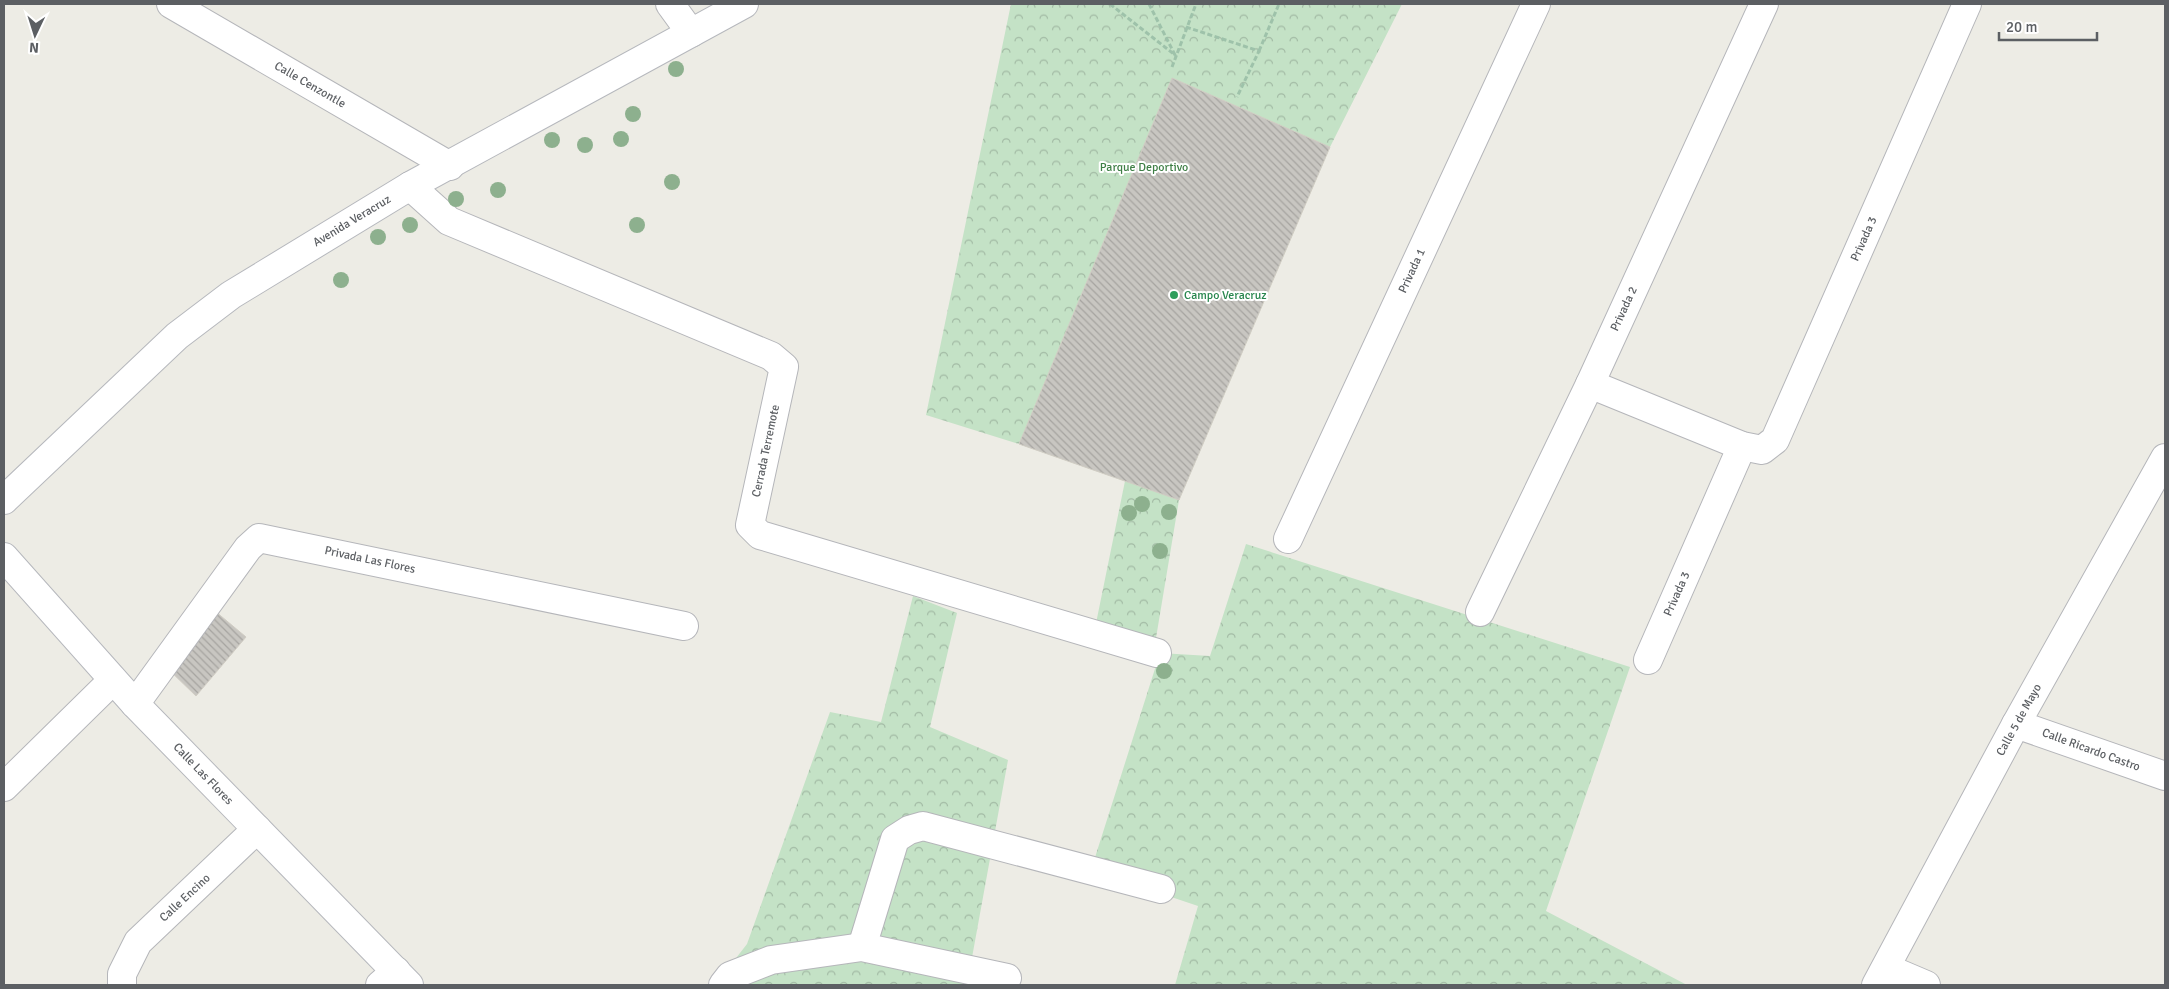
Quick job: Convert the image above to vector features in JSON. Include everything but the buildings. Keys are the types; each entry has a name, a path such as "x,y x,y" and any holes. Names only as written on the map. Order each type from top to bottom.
{"street":[{"name":"Calle Cenzontle","path":"172,4 450,166"},
{"path":"670,4 690,33"},
{"name":"Avenida Veracruz","path":"4,500 177,336 231,295 410,186 450,166 744,4"},
{"name":"Privada 1","path":"1288,539 1536,4"},
{"name":"Privada 2","path":"1480,612 1590,384 1764,4"},
{"name":"Privada 3","path":"1590,384 1742,446 1762,450 1775,440 1967,4"},
{"name":"Cerrada Terremote","path":"410,186 449,222 771,356 784,367 750,526 760,535 1157,653"},
{"name":"Privada 3","path":"1648,660 1742,446"},
{"name":"Calle 5 de Mayo","path":"1881,977 2016,724 2165,458"},
{"name":"Privada Las Flores","path":"135,704 248,548 259,538 684,626"},
{"name":"Calle Las Flores","path":"4,557 135,704 257,830 395,981"},
{"path":"4,787 113,680"},
{"name":"Calle Ricardo Castro","path":"2016,724 2165,776"},
{"path":"862,947 894,840 908,830 922,826 1161,889"},
{"name":"Calle Encino","path":"122,980 138,942 257,830"},
{"path":"723,985 730,976 771,960 862,947 1007,978"},
{"path":"1881,977 1926,985"}],"path":[{"path":"1110,4 1176,55"},
{"path":"1149,4 1176,55"},
{"path":"1172,67 1196,4"},
{"path":"1237,97 1279,4"},
{"path":"1186,27 1259,51"}],"green space":[{"name":"Parque Deportivo","path":"1011,4 1402,4 1330,147 1179,500 1153,656 1093,638 1125,481 1019,444 926,415"},
{"path":"1246,544 1630,667 1546,911 1687,985 1175,985 1198,906 1091,870 1160,653 1210,656"},
{"path":"913,596 957,613 930,727 1008,760 967,985 715,985 747,944 830,712 881,722"}],"place":[{"name":"Campo Veracruz","path":"1174,295"}]}
